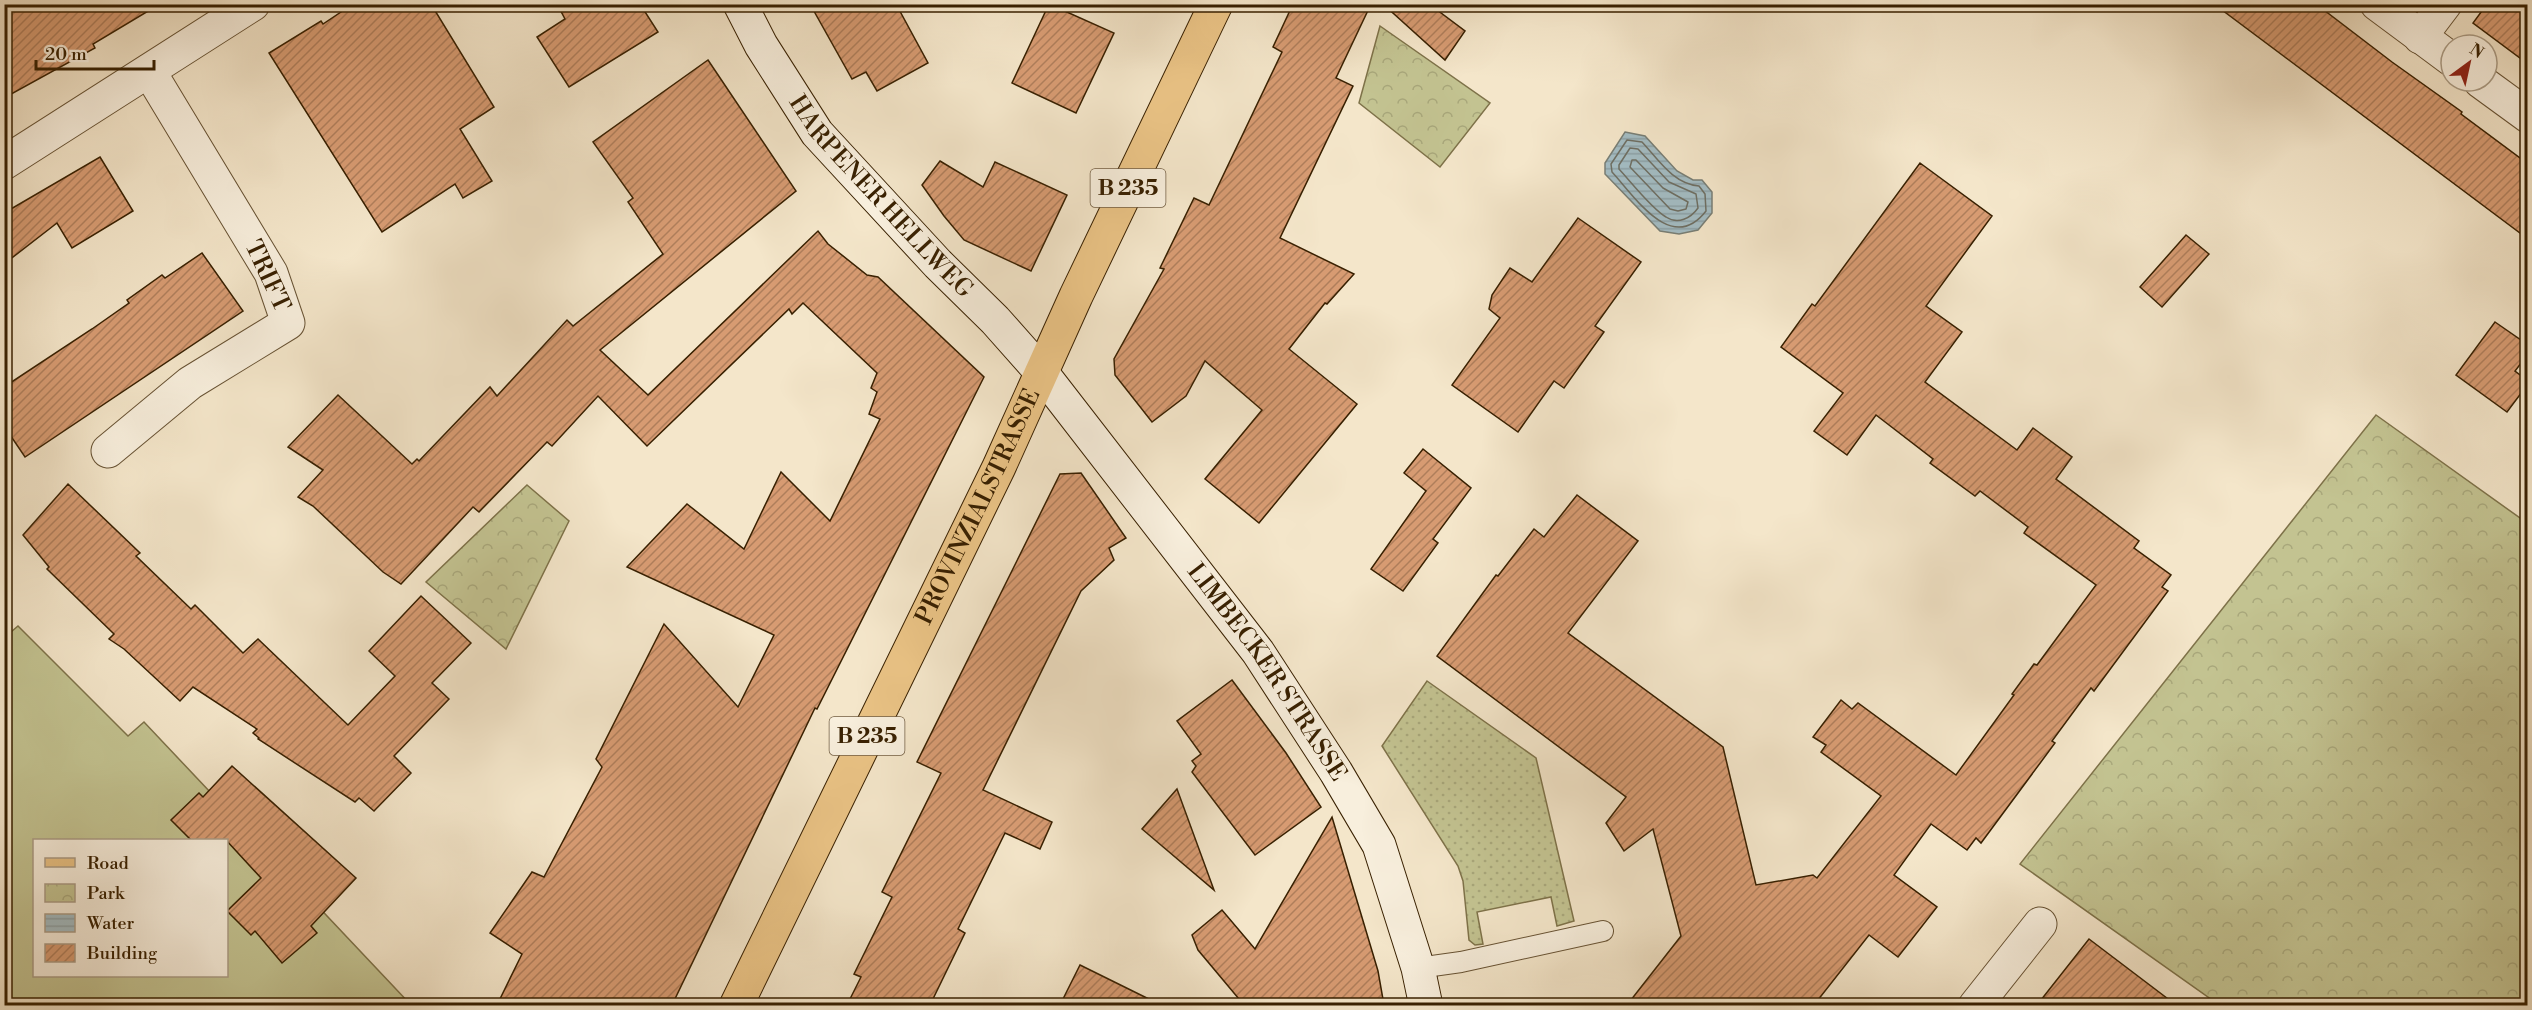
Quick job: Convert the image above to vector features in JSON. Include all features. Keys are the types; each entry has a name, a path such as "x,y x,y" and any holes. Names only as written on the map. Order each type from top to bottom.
{"main road":[{"name":"PROVINZIALSTRASSE","path":"736,1005 999,467 1076,296 1216,4"}],"street":[{"path":"4,163 253,4"},
{"name":"HARPENER HELLWEG","path":"740,4 761,45 817,133 938,264 995,320 1042,373"},
{"path":"2377,4 2439,50"},
{"path":"2420,37 2445,4"},
{"name":"TRIFT","path":"108,451 190,383 288,323 271,273 149,71"},
{"path":"2496,93 2528,116"},
{"name":"LIMBECKER STRASSE","path":"1042,373 1258,652 1336,772 1379,845 1418,968 1425,1005"},
{"path":"1975,1005 2040,924"}],"lane":[{"path":"1418,968 1461,962 1603,931"}],"green space":[{"path":"1380,26 1490,103 1440,167 1359,103"},
{"path":"2376,415 2527,523 2527,1005 2208,1005 2212,1000 2020,864"},
{"path":"527,485 569,521 506,649 426,582"},
{"path":"18,626 128,736 144,722 411,1005 5,1005 4,638"},
{"path":"1427,681 1536,758 1574,921 1557,926 1551,897 1477,912 1483,944 1475,945 1469,940 1463,881 1458,866 1382,746"}],"water":[{"path":"1625,132 1645,136 1677,171 1693,180 1702,180 1712,192 1712,213 1698,230 1679,234 1660,231 1605,174 1605,163"}],"building":[{"path":"4,4 160,4 93,44 95,48 4,98"},
{"path":"353,4 431,4 494,107 460,129 492,181 463,198 455,184 382,232 269,53 321,21 323,24"},
{"path":"557,4 640,4 658,32 569,87 537,37 565,19"},
{"path":"810,4 896,4 928,63 877,91 866,72 852,79"},
{"path":"1049,4 1114,33 1076,113 1012,83"},
{"path":"1293,4 1371,4 1336,78 1353,86 1280,238 1354,274 1327,304 1325,303 1289,349 1357,404 1259,523 1205,479 1262,410 1205,361 1186,396 1152,422 1115,375 1114,359 1164,269 1160,268 1194,198 1209,205 1282,52 1273,47"},
{"path":"1383,4 1429,4 1465,31 1445,60"},
{"path":"2214,4 2316,4 2462,112 2461,114 2528,164 2528,239"},
{"path":"2487,4 2528,4 2528,64 2499,42 2499,33 2486,33 2473,23"},
{"path":"708,60 796,191 600,350 648,395 818,231 828,244 867,275 878,277 984,377 817,709 815,708 672,1005 497,1005 522,954 490,933 532,872 544,877 602,767 596,759 664,624 738,707 774,635 627,567 687,504 744,549 781,472 830,521 880,419 869,414 877,392 871,388 877,373 803,303 792,314 789,309 647,446 598,396 552,446 547,442 479,512 473,507 401,584 383,572 313,506 298,497 323,470 288,447 338,395 412,464 417,459 419,461 490,387 497,396 567,320 573,326 663,254 628,202 633,198 593,142"},
{"path":"100,157 133,211 72,248 57,223 4,264 4,213"},
{"path":"940,161 983,187 995,162 1067,195 1031,271 964,240 944,216 922,185"},
{"path":"1920,163 1992,216 1926,306 1962,332 1925,382 2017,450 2033,428 2072,457 2056,479 2139,541 2134,548 2171,575 2162,587 2168,591 2094,691 2091,688 2052,741 2055,743 1981,843 1976,838 1967,850 1931,824 1894,875 1937,907 1898,957 1869,935 1814,1005 1627,1005 1681,936 1653,829 1624,851 1606,823 1626,797 1437,656 1496,575 1498,576 1534,529 1544,537 1577,495 1638,541 1568,633 1723,747 1756,885 1813,875 1817,878 1881,796 1821,752 1826,745 1813,737 1841,700 1852,709 1858,703 1956,775 2034,664 2037,665 2096,585 2024,533 2028,527 1980,491 1975,496 1930,463 1933,459 1876,415 1847,455 1814,431 1843,393 1781,347 1812,304 1815,306"},
{"path":"1578,218 1641,262 1595,326 1604,332 1564,388 1554,381 1518,432 1452,385 1500,318 1489,309 1492,295 1510,268 1532,282"},
{"path":"2186,235 2209,254 2162,307 2140,287"},
{"path":"202,253 243,311 25,457 4,426 4,387 129,303 127,300 162,275 165,278"},
{"path":"2495,322 2528,345 2528,354 2515,371 2528,381 2528,384 2507,412 2456,375"},
{"path":"1423,449 1471,488 1433,539 1438,543 1403,591 1371,569 1426,491 1404,473"},
{"path":"1081,473 1126,538 1109,548 1114,560 1081,591 983,790 1052,822 1040,849 1005,833 958,929 965,933 930,1005 847,1005 861,977 854,974 892,897 882,892 941,773 917,762 1060,474"},
{"path":"68,484 140,553 136,556 191,609 195,605 243,653 258,639 348,725 395,676 369,651 421,596 471,643 432,683 449,699 394,756 411,773 374,811 359,798 355,802 258,739 253,733 257,729 193,687 180,701 124,649 109,639 114,634 47,569 49,567 23,535"},
{"path":"1232,680 1286,753 1321,807 1255,855 1192,772 1196,766 1192,761 1201,754 1177,721"},
{"path":"232,766 356,878 311,926 317,933 282,963 255,931 251,935 228,912 261,878 228,842 228,839 190,839 171,820 199,793 203,797"},
{"path":"1177,789 1214,890 1142,829"},
{"path":"1332,817 1378,971 1384,1005 1244,1005 1198,950 1192,935 1222,910 1255,949"},
{"path":"2089,939 2176,1005 2037,1005"},
{"path":"1080,965 1161,1005 1060,1005"}]}
